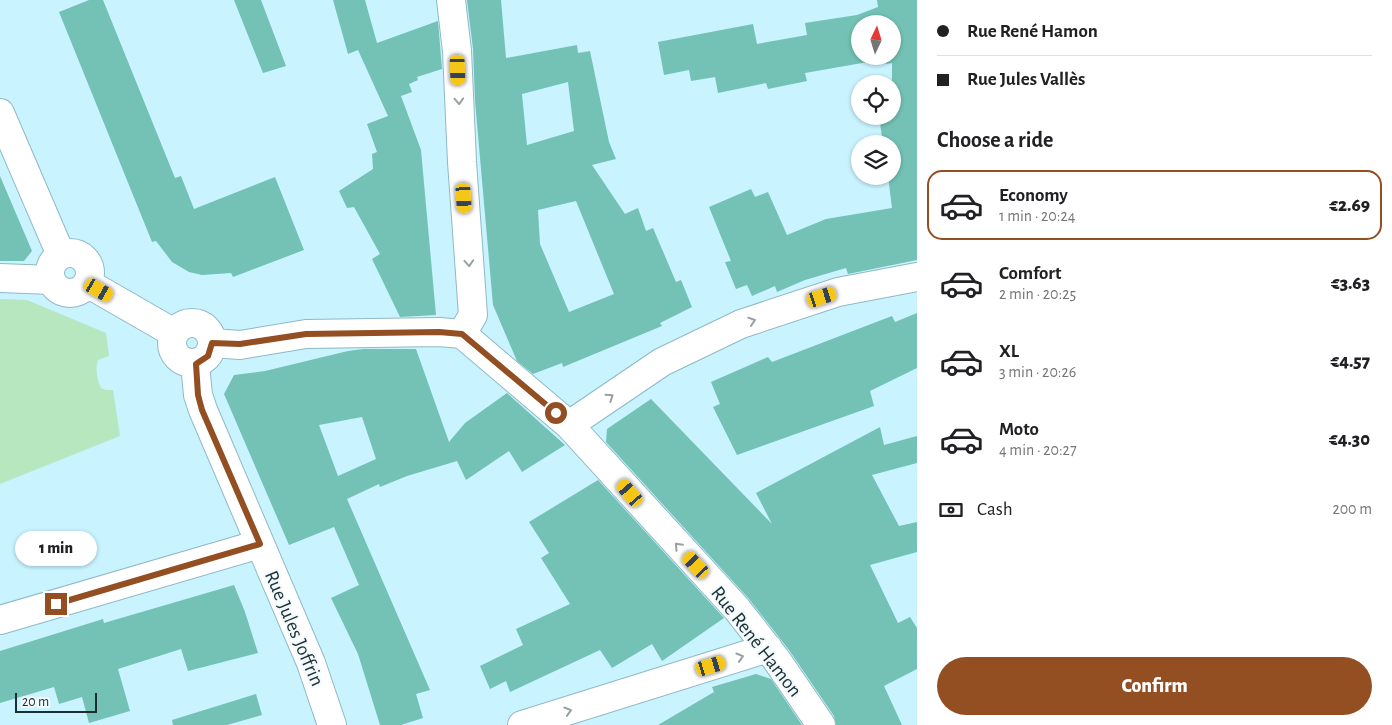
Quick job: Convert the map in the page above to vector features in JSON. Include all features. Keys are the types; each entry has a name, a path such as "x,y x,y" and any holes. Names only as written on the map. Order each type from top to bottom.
{"street":[{"path":"212,343 240,344 306,334 439,332 462,334 473,315 462,162 457,51 451,0"},
{"path":"0,113 56,267"},
{"path":"0,278 56,267 73,253 84,259 90,269 87,283 174,334"},
{"path":"569,425 662,362 741,324 838,292 917,277"},
{"path":"186,323 198,324 208,331 212,343 208,356 196,364 183,362 176,356 172,347 174,334 178,327 186,323"},
{"name":"Rue René Hamon","path":"462,334 569,425 737,610 768,648 821,725"},
{"name":"Rue Jules Joffrin","path":"196,364 198,395 202,410 311,663 332,725"},
{"path":"0,620 260,544"},
{"path":"522,725 768,648"}],"green space":[{"path":"0,299 27,300 106,333 109,356 98,360 97,374 101,388 113,390 120,436 0,484"}],"building":[{"path":"89,0 103,0 175,178 181,176 194,209 275,177 304,250 233,277 231,273 202,275 189,272 172,262 156,241 152,242 59,12"},
{"path":"234,0 261,0 286,66 263,73"},
{"path":"333,0 365,0 377,43 438,21 442,69 417,77 418,80 409,84 412,92 401,96 421,150 436,315 400,317 372,259 380,254 354,207 347,208 339,191 373,169 372,154 377,152 367,124 388,116 358,50 348,54"},
{"path":"467,0 501,0 506,58 577,45 578,53 590,51 609,142 616,159 592,165 625,214 638,208 646,231 653,228 676,282 681,280 692,307 660,323 662,326 563,367 562,363 533,374 517,361 493,305 475,101 473,49","holes":["568,82 574,131 527,145 522,94","576,201 614,294 569,312 540,244 538,210"]},
{"path":"877,0 917,0 917,260 848,274 846,268 805,280 777,292 775,286 752,296 747,285 736,289 725,262 731,261 709,207 751,189 755,197 768,192 787,235 826,219 892,208 889,185 901,185 901,135 882,135 880,125 901,125 901,75 892,75 892,65 901,65 901,15 857,15 878,7"},
{"path":"851,16 851,65 805,73 807,81 768,89 766,83 718,93 715,77 691,81 689,70 664,75 658,42 753,24 757,44 807,35 805,23"},
{"path":"0,176 32,251 24,261 0,261"},
{"path":"917,313 917,368 870,391 874,406 737,455 713,407 720,404 711,382 768,357 772,362 892,316 895,322"},
{"path":"363,349 416,349 449,442 465,423 507,393 565,445 522,472 509,451 466,480 457,461 407,476 380,487 379,484 347,499 430,690 416,694 423,718 401,725 380,725 358,654 331,598 359,585 334,527 289,545 224,394 234,375 265,371","holes":["362,417 376,459 338,476 319,425"]},
{"path":"651,399 772,524 756,493 880,427 884,445 917,436 917,463 872,475 899,526 917,522 917,552 870,565 898,623 910,617 917,628 917,669 884,686 902,725 836,725 834,716 789,650 749,599 606,442 607,429"},
{"path":"598,480 724,618 662,661 652,644 612,668 600,650 510,692 506,681 490,689 480,666 523,645 516,629 570,604 541,558 549,553 529,522"},
{"path":"234,585 258,653 188,671 181,649 118,669 130,711 89,723 82,697 59,704 54,687 0,703 0,651 103,619 104,623"},
{"path":"756,674 771,679 802,725 658,725 714,692 712,687"},
{"path":"256,694 262,715 227,725 173,725 172,720"}],"route":[{"path":"56,604 260,544 202,410 198,395 196,364 208,356 212,343 240,344 306,334 439,332 462,334 556,413"}]}
